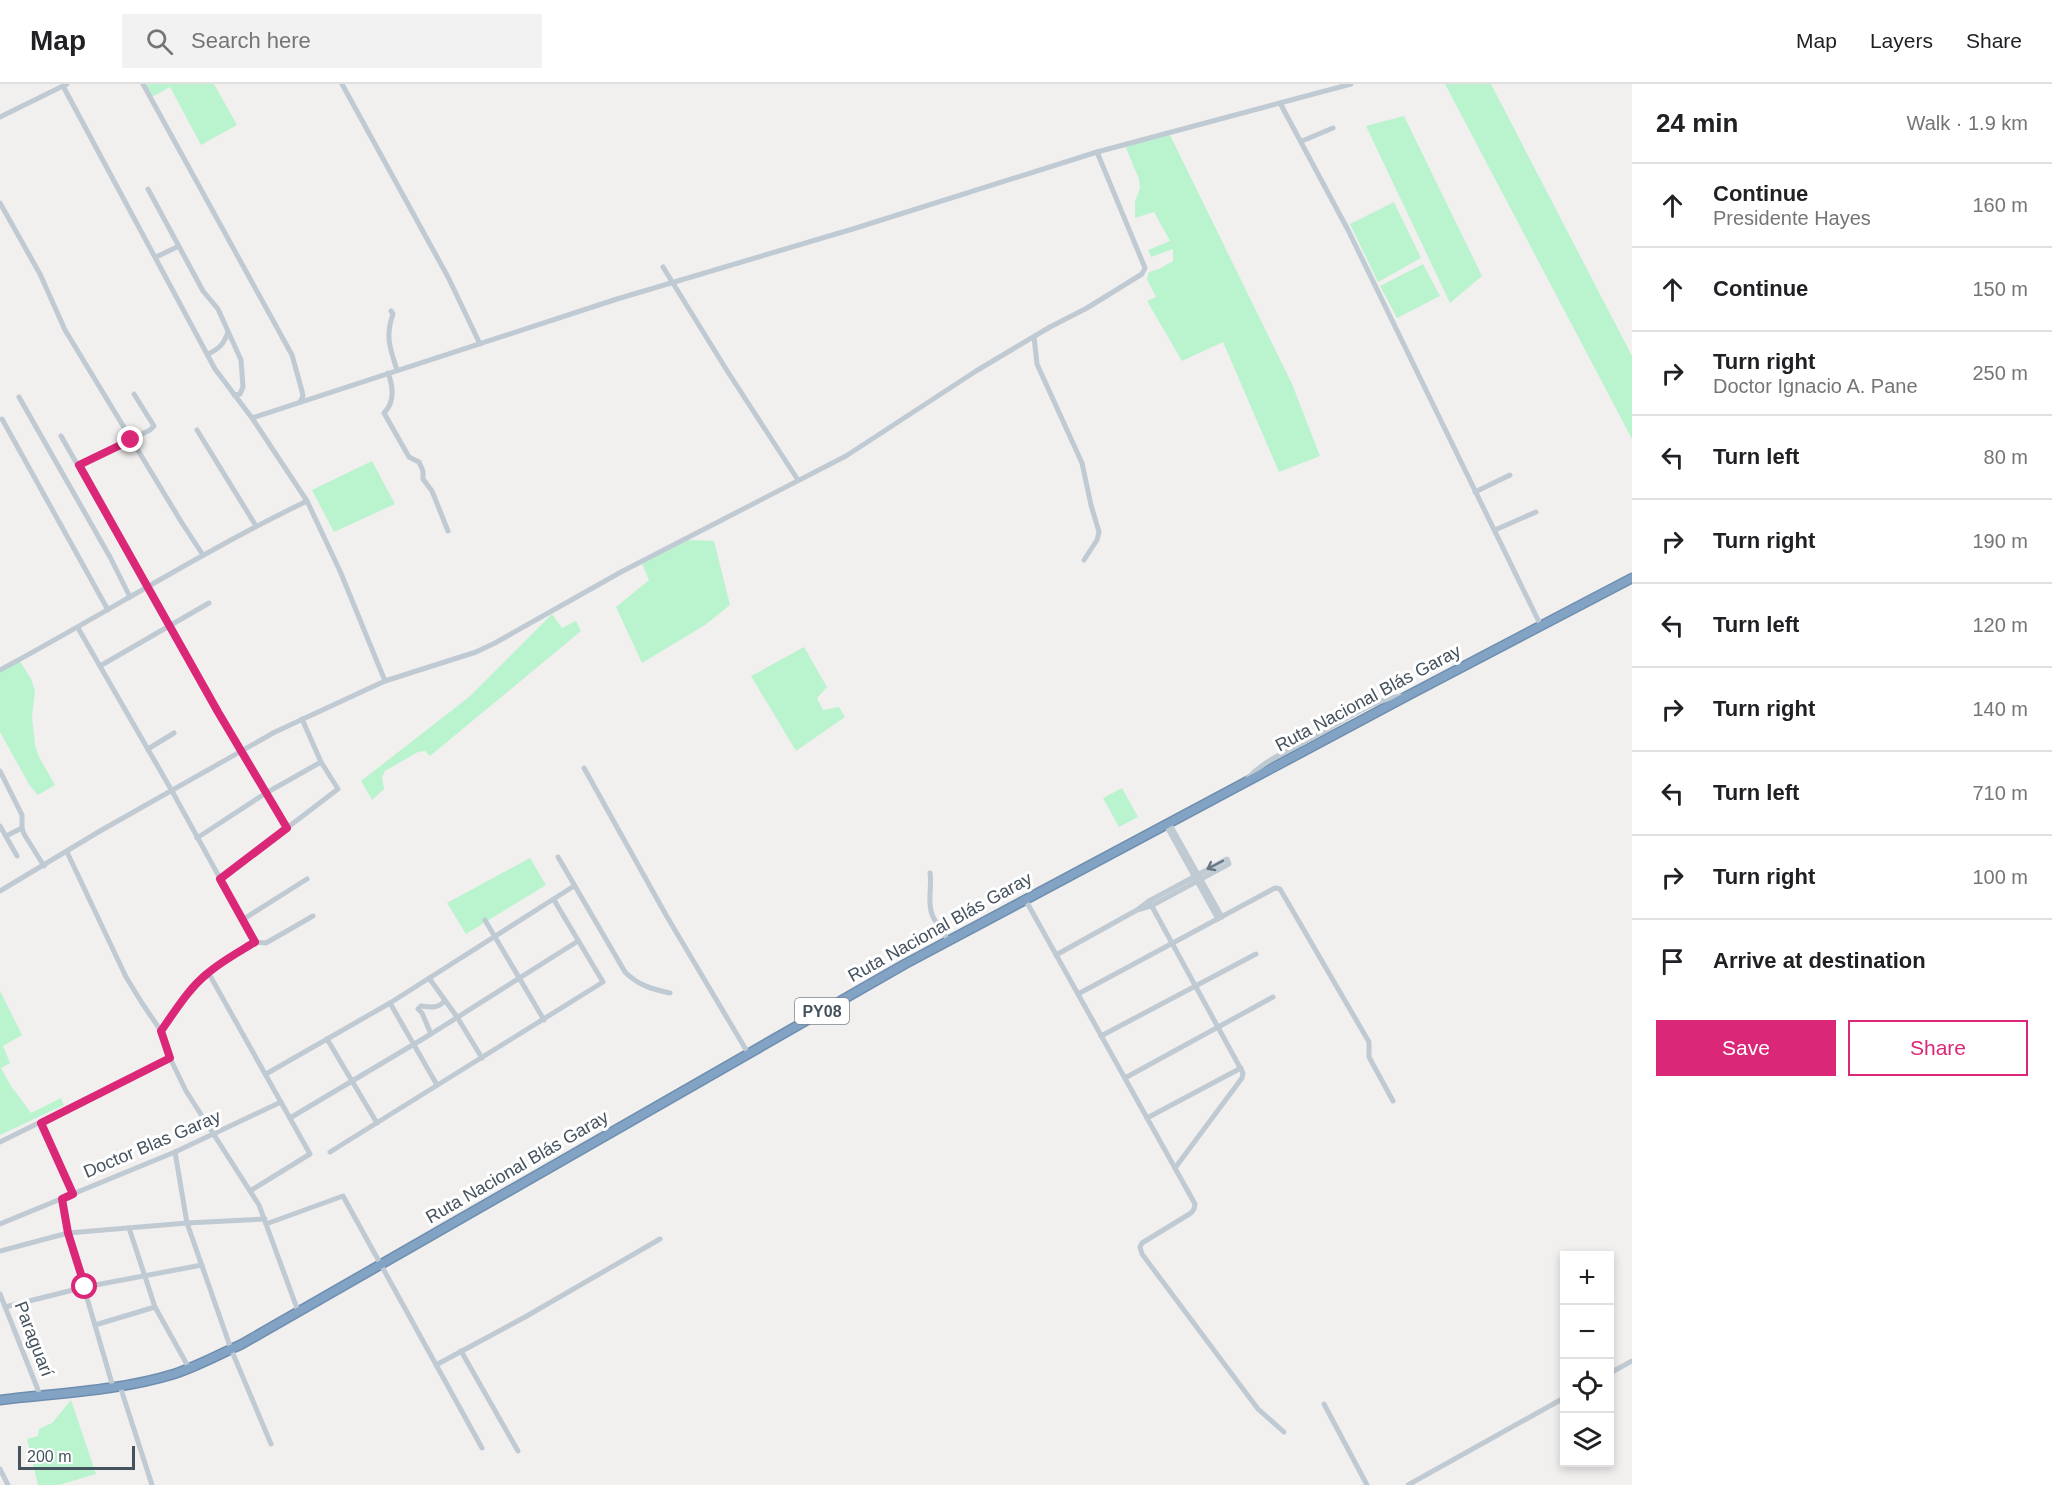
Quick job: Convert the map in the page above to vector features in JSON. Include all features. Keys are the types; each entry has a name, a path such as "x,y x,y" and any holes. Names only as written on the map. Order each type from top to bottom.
{"highway":[{"name":"Ruta Nacional Blás Garay","path":"0,1400 117,1386 156,1378 189,1368 231,1349 948,940 1632,578"}],"street":[{"path":"143,84 292,355 303,396 300,402"},
{"path":"342,84 448,277 480,344"},
{"path":"252,418 617,298 672,284 1097,152 1351,84"},
{"path":"0,117 65,85 215,369 252,418 307,501 340,571 385,681"},
{"path":"1280,103 1302,141 1399,332 1541,626"},
{"path":"1302,141 1333,128"},
{"path":"1,889 240,750 385,681 476,652 495,643 621,572 846,456 976,371 1087,308 1144,271 1097,152"},
{"path":"148,189 202,291 218,309 241,360 243,387 240,394 234,395"},
{"path":"0,203 40,274 65,330 203,555"},
{"path":"156,257 177,247"},
{"path":"663,267 798,480"},
{"path":"392,311 389,345 397,370"},
{"path":"208,354 220,347 228,332"},
{"path":"1034,337 1037,364 1082,463 1090,505 1099,532 1097,540 1084,560"},
{"path":"388,372 392,400 390,407 384,413 409,457 419,462 423,478 432,491 448,531"},
{"path":"79,465 131,440 154,426 134,394"},
{"path":"19,397 110,557 130,597"},
{"path":"2,419 108,610"},
{"path":"197,430 256,526"},
{"path":"61,436 287,828"},
{"path":"1475,492 1510,475"},
{"path":"0,670 78,628 203,555 307,501"},
{"path":"1495,530 1536,512"},
{"path":"100,666 209,603"},
{"path":"78,628 172,791 255,942"},
{"path":"220,879 338,789 321,762 302,719"},
{"path":"148,749 174,734"},
{"path":"198,838 266,793 321,762"},
{"path":"584,768 666,915 748,1053"},
{"path":"0,771 22,815 22,828 44,866"},
{"path":"1167,824 1220,918"},
{"path":"0,826 17,856"},
{"path":"6,836 22,828"},
{"path":"67,852 126,976 141,1003 161,1031 170,1058 186,1091 250,1191 265,1222 298,1311"},
{"path":"558,857 625,972 634,981 649,989 669,993"},
{"path":"1056,955 1150,903 1229,864 1227,859 1198,878"},
{"path":"930,873 931,881 928,889 931,914 948,940"},
{"path":"242,920 307,879"},
{"path":"266,1074 390,1003 574,886"},
{"path":"1078,994 1173,945 1275,888 1280,889 1369,1042 1369,1058 1393,1101"},
{"path":"1025,899 1195,1204 1191,1214 1142,1243 1140,1247 1142,1254 1258,1409 1284,1432"},
{"path":"330,1152 603,982 554,900"},
{"path":"1150,903 1241,1068 1242,1078 1175,1168"},
{"path":"161,1031 208,972 255,942 266,943 313,916"},
{"path":"485,920 544,1020"},
{"path":"290,1118 431,1034 578,941"},
{"path":"1101,1036 1256,954"},
{"path":"208,972 310,1154 250,1191"},
{"path":"429,978 458,1017 482,1058"},
{"path":"1125,1078 1273,997"},
{"path":"431,1034 418,1009 421,1006 433,1008 444,1001"},
{"path":"390,1003 437,1085"},
{"path":"327,1040 377,1123"},
{"path":"0,1142 170,1058"},
{"path":"1147,1118 1241,1068"},
{"name":"Doctor Blas Garay","path":"0,1224 175,1152 280,1102"},
{"path":"41,1123 73,1194"},
{"path":"175,1152 187,1223 231,1349 272,1444"},
{"path":"0,1251 68,1233 187,1223 265,1222 343,1196 482,1448"},
{"path":"62,1199 68,1233 95,1325 152,1485"},
{"path":"129,1228 155,1307 189,1368"},
{"path":"436,1365 660,1239"},
{"path":"5,1307 85,1287 202,1265"},
{"name":"Paraguarí","path":"0,1294 40,1395"},
{"path":"95,1325 155,1307"},
{"path":"461,1351 518,1451"},
{"path":"1614,1371 1632,1361"},
{"path":"1408,1485 1560,1400"},
{"path":"1324,1404 1367,1485"},
{"path":"0,1469 5,1483"}],"green space":[{"path":"141,84 214,84 237,125 201,145 170,87 150,98"},
{"path":"1445,84 1491,84 1632,356 1632,439"},
{"path":"1404,116 1482,276 1450,303 1366,126"},
{"path":"1168,131 1292,384 1320,456 1279,472 1223,342 1182,361 1147,301 1156,297 1147,279 1149,272 1173,261 1173,249 1151,257 1148,250 1170,241 1154,212 1135,218 1135,202 1140,188 1139,179 1124,143"},
{"path":"1394,202 1421,258 1378,282 1350,224"},
{"path":"1423,264 1440,296 1397,318 1380,286"},
{"path":"372,461 395,504 334,532 312,490"},
{"path":"688,540 714,541 730,605 705,625 642,663 616,607 649,580 642,564"},
{"path":"552,614 562,628 576,621 581,631 430,756 425,751 418,752 385,771 382,777 384,789 372,800 361,781 469,697"},
{"path":"804,647 827,687 817,698 823,710 839,707 845,717 796,751 751,676"},
{"path":"20,661 32,681 35,692 32,716 35,745 55,785 38,795 30,786 0,732 0,672"},
{"path":"1122,788 1138,817 1119,827 1103,798"},
{"path":"530,858 546,885 466,934 447,903"},
{"path":"0,991 22,1035 3,1046 10,1063 1,1068 11,1086 31,1113 61,1098 64,1105 0,1135"},
{"path":"71,1400 96,1474 59,1485 38,1485 27,1439 38,1436 39,1429 52,1423"}],"route":[{"path":"85,1287 68,1233 62,1199 73,1194 41,1123 170,1058 161,1031 173,1014 196,983 208,972 255,942 220,879 287,828 218,712 79,465 131,440"}]}
